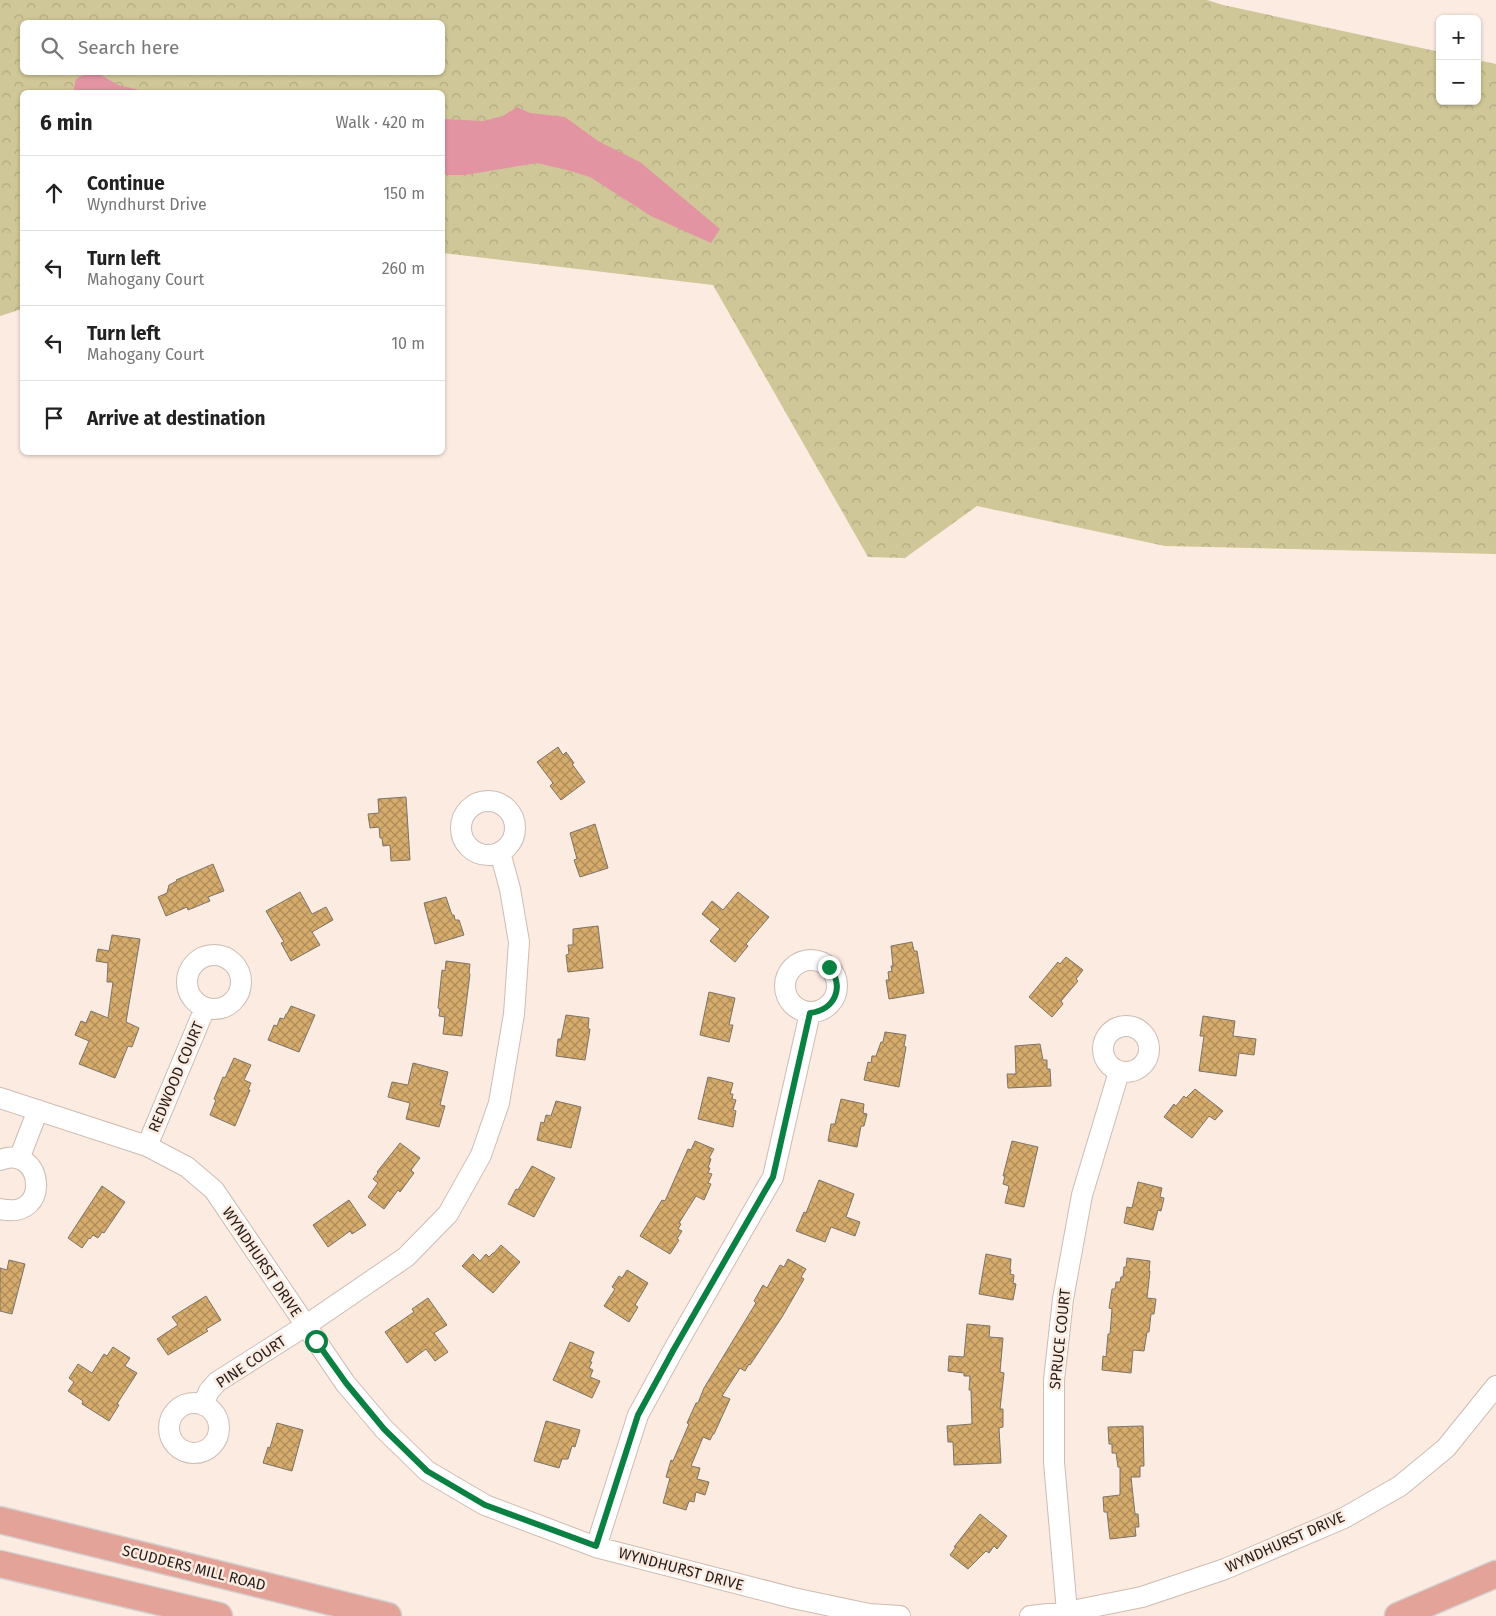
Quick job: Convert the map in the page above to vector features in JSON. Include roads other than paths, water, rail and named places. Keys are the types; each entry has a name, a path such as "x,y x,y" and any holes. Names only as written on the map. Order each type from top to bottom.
{"main road":[{"name":"SCUDDERS MILL ROAD","path":"0,1520 388,1616"},
{"path":"0,1564 219,1616"},
{"path":"1398,1616 1496,1574"}],"street":[{"name":"PINE COURT","path":"203,1404 209,1391 217,1382 305,1326 406,1257 448,1214 481,1155 500,1094 514,1014 519,942 510,889 500,852"},
{"name":"REDWOOD COURT","path":"148,1146 205,1008"},
{"path":"596,1546 638,1415 773,1177 810,1013"},
{"name":"SPRUCE COURT","path":"1067,1612 1054,1462 1054,1380 1063,1299 1082,1196 1119,1072"},
{"name":"WYNDHURST DRIVE","path":"2,1098 148,1146 187,1167 214,1190 305,1326 352,1391 384,1429 427,1471 485,1505 596,1546 793,1598 869,1614 900,1616"},
{"path":"0,1209 14,1211 26,1206 33,1199 37,1188 35,1174 30,1166 10,1160 38,1110"},
{"name":"WYNDHURST DRIVE","path":"1030,1616 1067,1612 1142,1597 1225,1569 1344,1518 1400,1486 1446,1448 1496,1386"}]}
